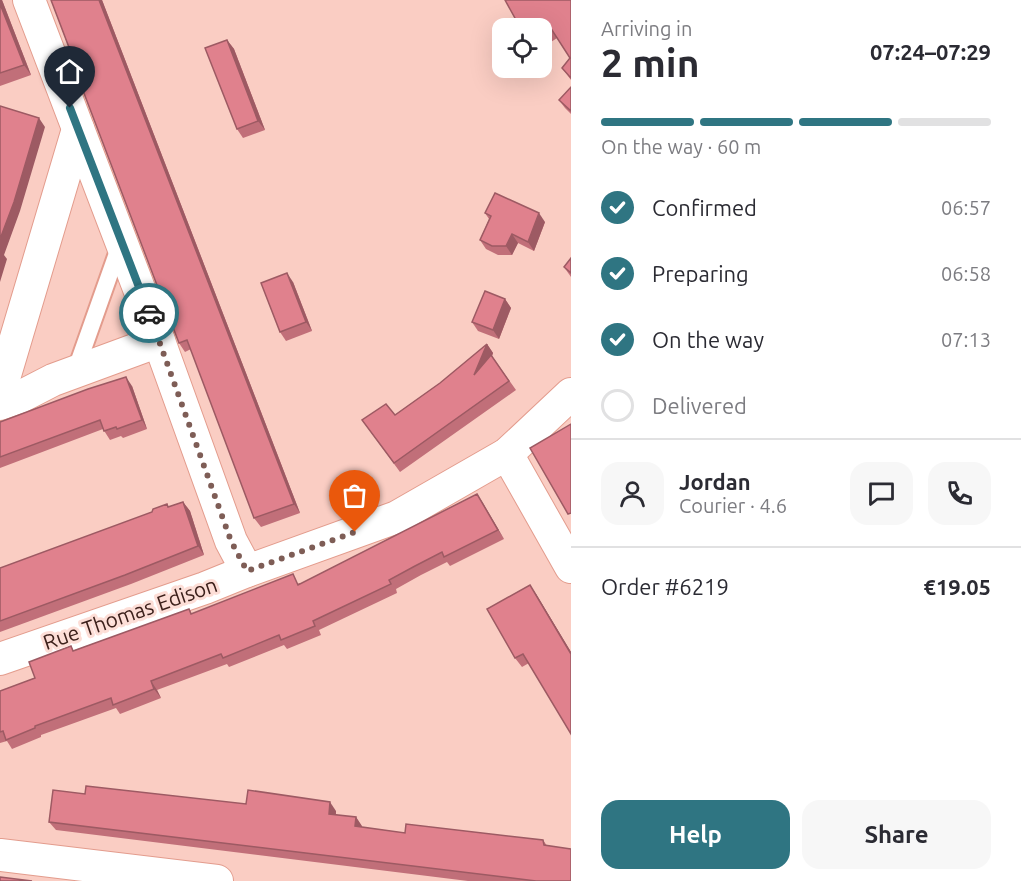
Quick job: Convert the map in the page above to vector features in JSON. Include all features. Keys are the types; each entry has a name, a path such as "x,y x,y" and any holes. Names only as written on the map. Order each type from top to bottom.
{"street":[{"path":"29,0 159,341 231,541 247,571"},
{"path":"0,385 5,375 78,129"},
{"path":"52,220 77,208 94,211 104,216 120,237"},
{"path":"15,341 15,357 18,365 30,376 52,377 71,373"},
{"path":"0,404 71,373 159,341"},
{"name":"Rue Thomas Edison","path":"0,659 205,588 397,517 507,454 571,394"},
{"path":"507,454 571,567"},
{"path":"0,855 217,881"}],"lane":[{"path":"71,373 120,237"}],"building":[{"path":"51,0 99,0 294,504 254,518 187,340 179,343 71,59 73,58"},
{"path":"505,0 571,0 571,78 562,68 570,58 552,30 552,18 515,18"},
{"path":"0,4 24,65 0,73"},
{"path":"227,40 258,121 237,129 205,48"},
{"path":"571,87 571,111 559,100"},
{"path":"0,106 39,118 14,202 0,239"},
{"path":"495,193 539,213 528,242 512,234 506,246 492,246 480,240 491,216 485,213"},
{"path":"571,258 571,273 564,267"},
{"path":"287,273 306,322 280,332 261,283"},
{"path":"485,291 505,299 493,330 472,322"},
{"path":"487,344 474,375 491,355 509,381 394,463 362,420 386,404 395,415 440,383"},
{"path":"126,377 142,420 104,431 100,420 0,457 0,422"},
{"path":"571,424 571,513 568,514 530,448"},
{"path":"477,494 498,530 444,557 442,552 415,566 389,580 391,584 313,621 315,626 281,640 279,635 223,658 221,654 151,681 154,689 113,705 111,698 35,726 35,728 6,740 3,731 0,732 0,691 35,678 29,662 71,646 73,651 189,609 191,614 293,574 298,585"},
{"path":"183,502 198,546 0,621 0,568 152,512 153,509"},
{"path":"530,585 571,654 571,734 523,654 515,658 487,609"},
{"path":"86,786 246,804 248,790 330,802 329,814 356,817 355,826 405,833 406,824 543,840 544,845 571,849 571,881 536,881 49,822 53,790 85,794"},
{"path":"0,877 32,881 0,881"}],"way so far":[{"path":"149,313 231,541 247,571 355,532"}],"route":[{"path":"70,108 149,313"}]}
